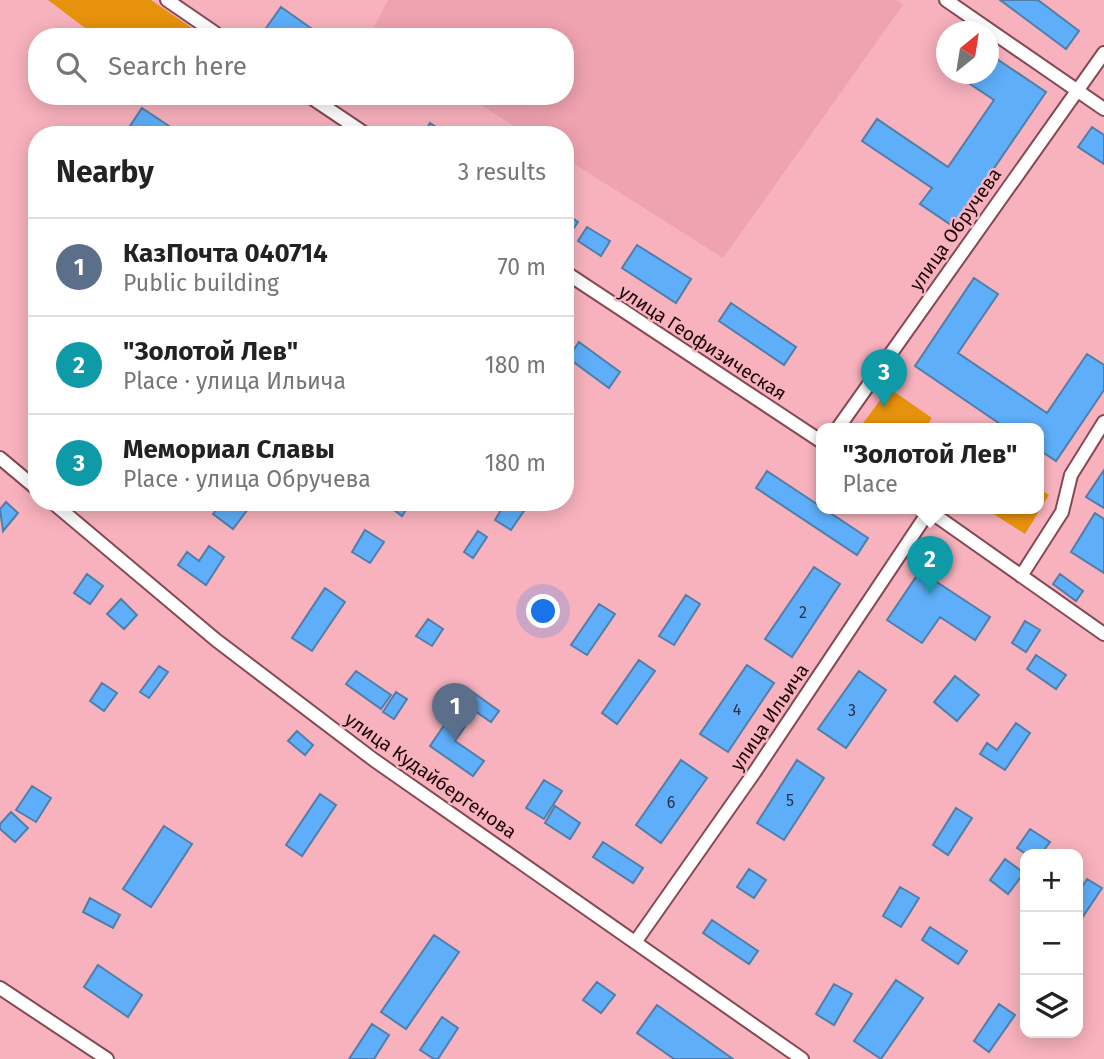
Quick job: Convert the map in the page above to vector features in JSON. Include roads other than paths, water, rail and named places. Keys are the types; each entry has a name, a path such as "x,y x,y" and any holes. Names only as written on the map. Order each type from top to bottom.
{"street":[{"path":"167,0 208,28"},
{"path":"946,0 1104,110"},
{"name":"улица Обручева","path":"842,423 1104,53"},
{"path":"322,105 354,126"},
{"name":"улица Геофизическая","path":"574,278 816,439"},
{"path":"1021,576 1062,512 1071,475 1104,422"},
{"path":"0,458 28,481"},
{"name":"улица Кудайбергенова","path":"63,511 216,640 310,713 802,1059"},
{"name":"улица Ильича","path":"636,942 754,773 924,514"},
{"path":"933,514 1104,634"},
{"path":"0,988 107,1059"}],"place":[{"name":"Мемориал Славы","path":"884,407"},
{"name":"\"Золотой Лев\"","path":"930,594"},
{"name":"КазПочта 040714","path":"455,741"}]}
